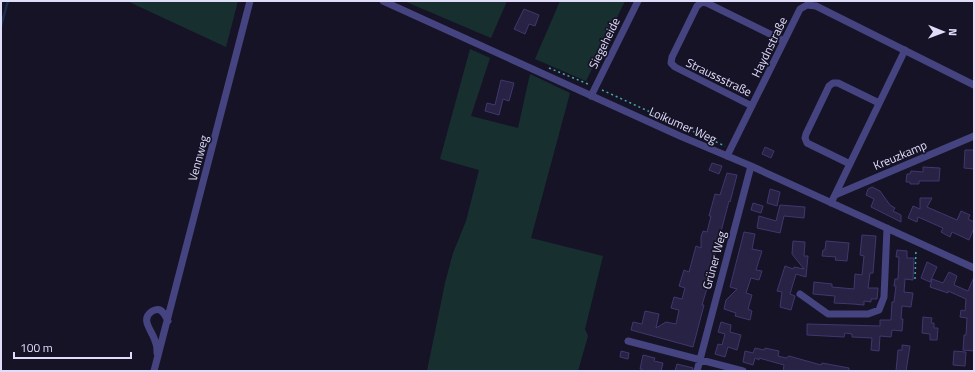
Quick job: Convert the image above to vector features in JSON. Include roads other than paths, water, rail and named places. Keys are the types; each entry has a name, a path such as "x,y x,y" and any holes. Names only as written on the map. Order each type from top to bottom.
{"street":[{"name":"Vennweg","path":"154,371 250,1"},
{"name":"Loikumer Weg","path":"384,1 591,96 751,166 974,268"},
{"name":"Siegeheide","path":"591,96 638,1"},
{"name":"Straussstraße","path":"752,106 675,67 671,63 697,6 702,2 707,3 784,41"},
{"name":"Haydnstraße","path":"727,156 800,9 807,5 816,6 905,50"},
{"path":"831,203 905,50 974,85"},
{"path":"850,164 807,143 805,138 806,134 830,86 833,83 838,83 879,103"},
{"name":"Kreuzkamp","path":"835,195 974,136"},
{"name":"Grüner Weg","path":"697,371 751,166"},
{"path":"800,294 828,314 868,314 879,310 884,297 887,228"},
{"name":"Vennweg","path":"157,360 156,343 146,321 148,314 155,310 160,310 168,321"},
{"path":"628,341 743,371"}],"waterway":[{"path":"1,26 8,1"}]}
